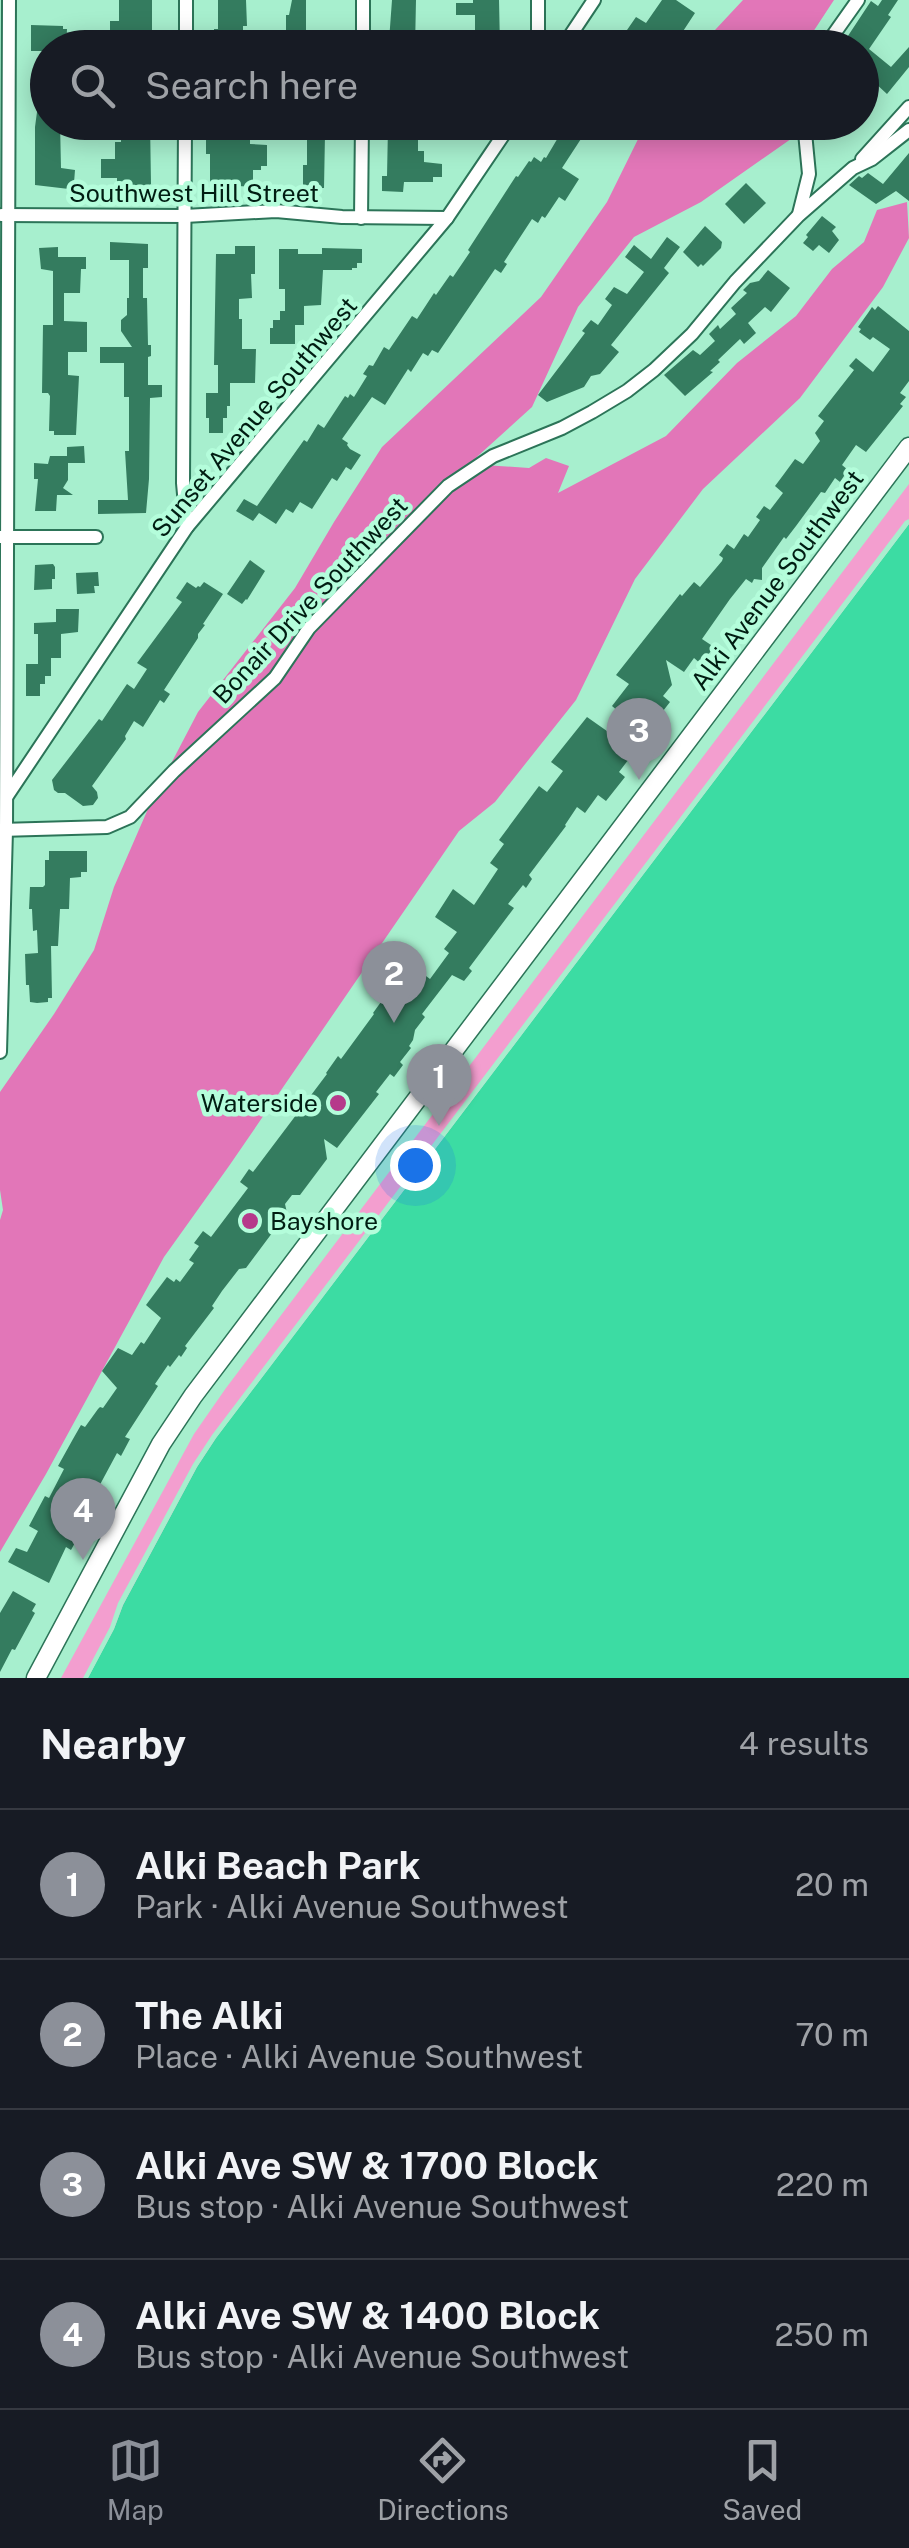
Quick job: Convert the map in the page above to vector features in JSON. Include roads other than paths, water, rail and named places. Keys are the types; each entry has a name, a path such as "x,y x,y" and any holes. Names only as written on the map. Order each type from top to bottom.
{"main road":[{"name":"Alki Avenue Southwest","path":"36,1678 161,1444 193,1396 909,447"}],"street":[{"path":"0,1052 6,798 4,215 9,0"},
{"path":"186,0 186,30"},
{"path":"363,0 363,30"},
{"path":"538,0 538,30"},
{"path":"574,30 594,0"},
{"path":"837,30 858,0"},
{"path":"879,140 909,107"},
{"name":"Bonair Drive Southwest","path":"3,830 107,828 130,817 275,678 309,628 448,486 493,456 562,428 641,380 672,355 798,216 853,168 872,159 909,130"},
{"path":"185,140 183,484 187,527"},
{"path":"361,218 362,140"},
{"name":"Sunset Avenue Southwest","path":"6,798 187,527 448,218 500,140"},
{"path":"798,216 809,174 807,140"},
{"path":"853,168 879,140"},
{"name":"Southwest Hill Street","path":"4,215 185,216 276,211 361,218 448,218"},
{"path":"3,538 96,537"}],"place":[{"name":"Alki Ave SW & 1700 Block","path":"639,780"},
{"name":"The Alki","path":"394,1023"},
{"name":"Waterside","path":"338,1103"},
{"name":"Alki Beach Park","path":"439,1126"},
{"name":"Bayshore","path":"250,1221"},
{"name":"Alki Ave SW & 1400 Block","path":"83,1560"}]}
